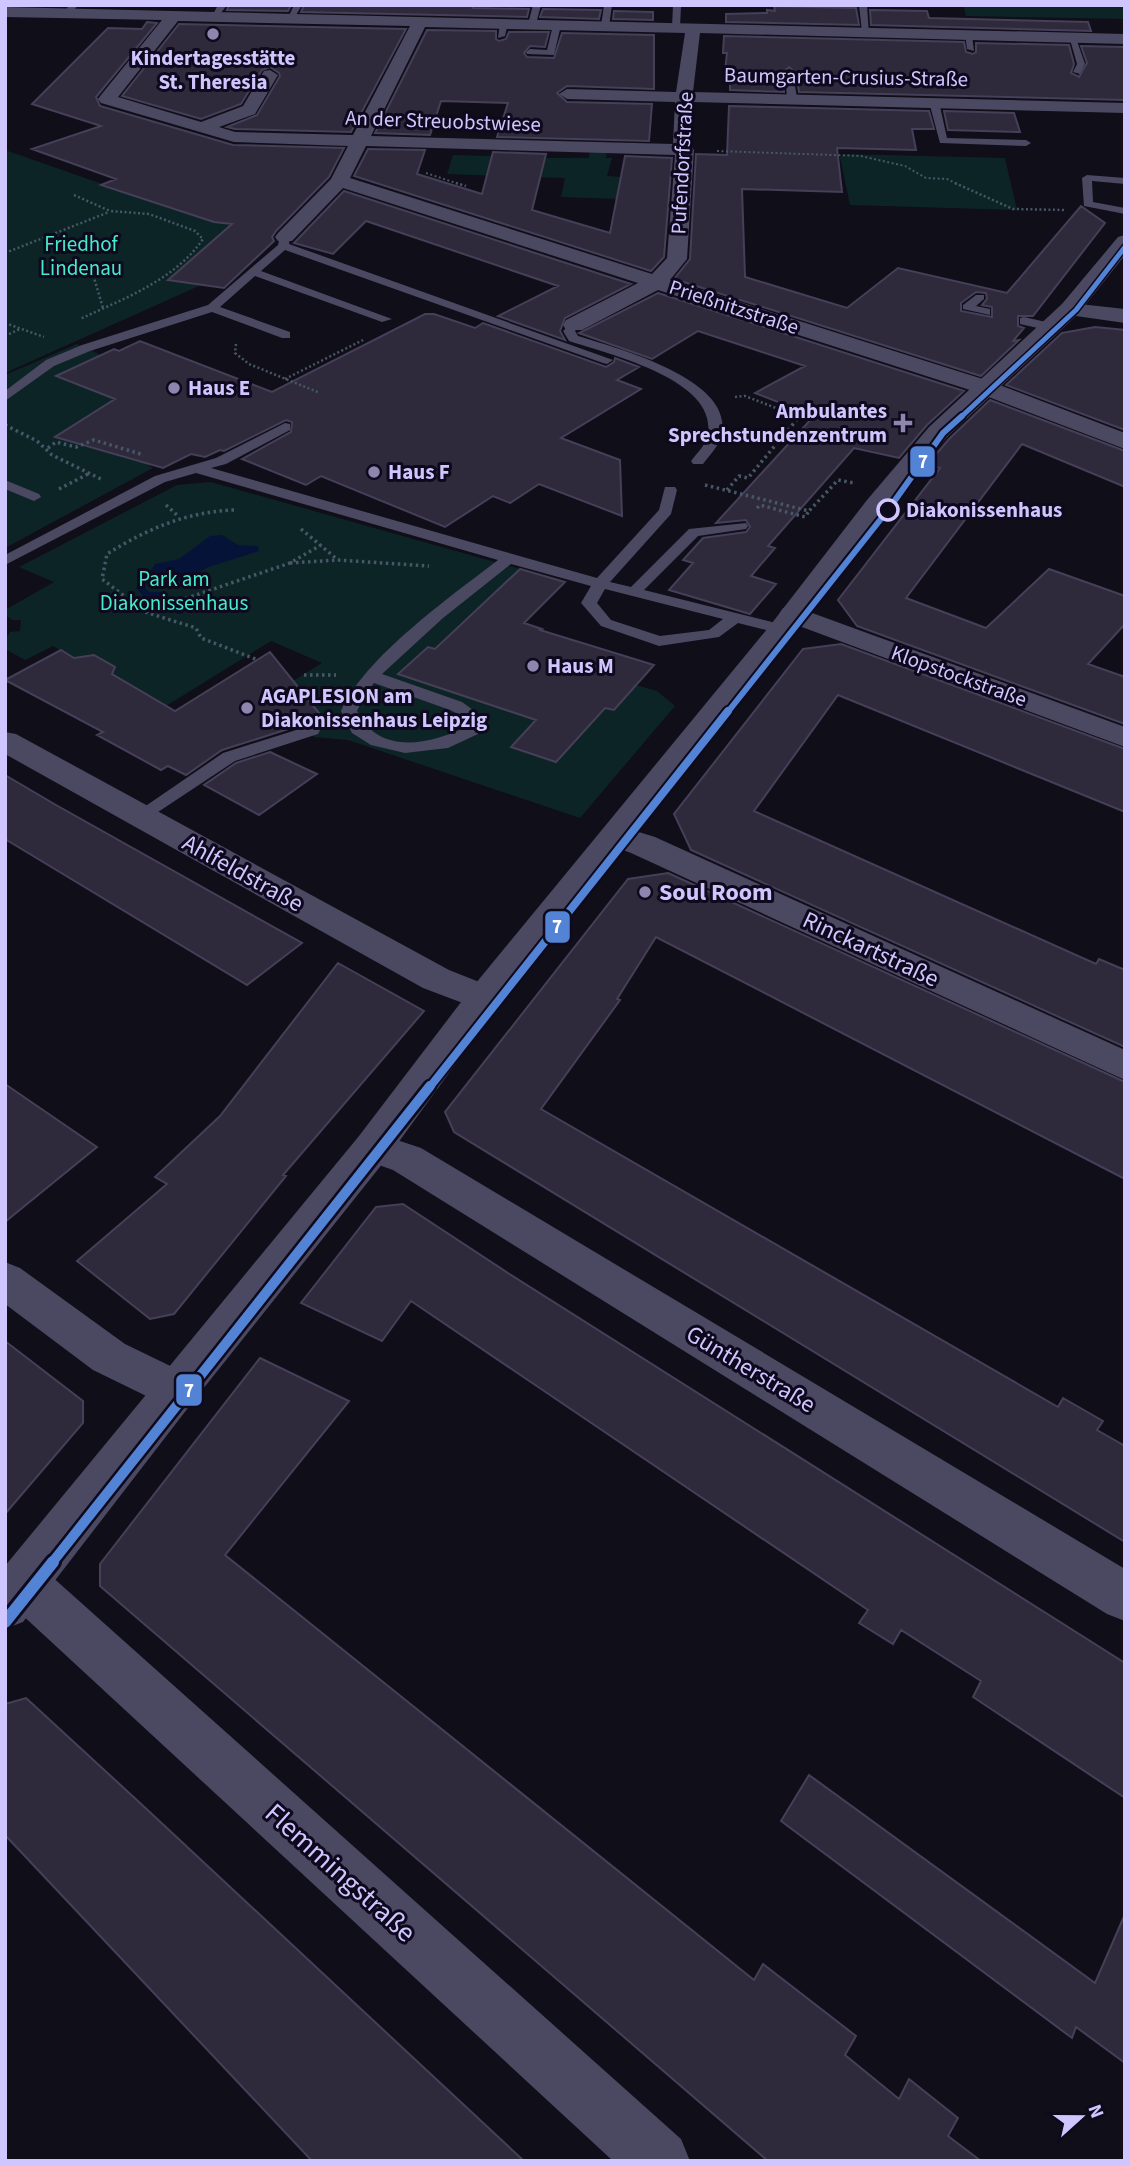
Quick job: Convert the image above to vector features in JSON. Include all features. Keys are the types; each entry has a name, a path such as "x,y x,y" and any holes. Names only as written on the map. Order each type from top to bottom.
{"street":[{"path":"441,21 447,5"},
{"path":"5,12 70,9 174,16 218,11 294,12 441,21 502,30 532,24 557,24 866,32 970,42 1125,39"},
{"name":"An der Streuobstwiese","path":"174,16 107,99 234,137 685,150"},
{"path":"284,241 339,181 420,21"},
{"name":"Pufendorfstraße","path":"574,325 656,282 677,259 685,150 682,146 685,28"},
{"path":"200,128 249,110 270,75"},
{"name":"Baumgarten-Crusius-Straße","path":"567,94 1125,108"},
{"name":"Prießnitzstraße","path":"339,181 986,388 1125,442"},
{"path":"14,1594 175,1390 373,1147 484,998 787,622 851,537 938,432 1070,309 1125,241"},
{"path":"1070,309 1125,316"},
{"name":"Klopstockstraße","path":"787,622 1125,737"},
{"name":"Ahlfeldstraße","path":"5,741 436,979 484,998"},
{"name":"Rinckartstraße","path":"616,836 643,845 1125,1066"},
{"name":"Güntherstraße","path":"373,1147 407,1159 1125,1597"},
{"path":"5,1280 109,1357 175,1390"},
{"name":"Flemmingstraße","path":"14,1594 659,2161"}],"lane":[{"path":"532,24 537,5"},
{"path":"605,26 608,5"},
{"path":"863,5 866,32"},
{"path":"677,6 685,28"},
{"path":"530,52 551,53 557,24"},
{"path":"1072,38 1081,64 1077,72"},
{"path":"789,73 792,98"},
{"path":"934,102 943,141 1026,143"},
{"path":"1125,181 1087,177 1088,204 1125,211"},
{"path":"5,397 50,363 86,348 212,308 284,241 607,360"},
{"path":"253,272 386,319"},
{"path":"980,297 967,307 986,312"},
{"path":"212,308 286,335"},
{"path":"1024,321 1051,327"},
{"path":"574,325 569,331 573,338 675,377 706,400 716,421 715,436 698,461"},
{"path":"5,561 160,479 222,461 285,427"},
{"path":"195,468 600,584 736,617 787,622"},
{"path":"5,484 34,497"},
{"path":"670,490 666,511 600,584 589,603 606,623 659,641 713,634 736,617"},
{"path":"634,592 694,532 741,526"},
{"path":"372,676 456,706 472,715 472,730 442,744 405,748 377,741 358,729 349,711 357,693 372,676 438,615 508,559"},
{"path":"140,816 229,757 312,730"}],"path":[{"path":"685,150 861,156 905,166 926,178 947,179 1013,209 1064,210"},
{"path":"70,324 162,278 200,247 203,239 195,231 149,214 110,211 74,195"},
{"path":"5,251 11,251 110,211"},
{"path":"92,271 103,308"},
{"path":"262,327 237,340 235,353 249,364 320,393"},
{"path":"5,336 21,329"},
{"path":"44,337 52,333"},
{"path":"706,400 745,396 805,418 826,406 872,414"},
{"path":"726,490 739,475 748,478 799,417"},
{"path":"5,425 48,448 52,455 131,494"},
{"path":"48,448 56,442 76,447 94,440 139,453"},
{"path":"753,512 760,505 805,517 838,480"},
{"path":"704,484 809,511"},
{"path":"242,510 215,510 178,516 141,532 107,554 102,579 145,612 196,628 201,638 258,660"},
{"path":"292,522 338,560"},
{"path":"145,612 290,563 321,545"},
{"path":"290,563 338,560 492,571"}],"green space":[{"path":"963,5 1125,5 1125,19 966,16"},
{"name":"Friedhof Lindenau","path":"5,150 188,214 263,234 201,285 5,373"},
{"path":"590,151 607,151 606,158 612,158 607,176 622,177 620,199 561,197 565,178 447,174 453,155 492,156 491,162 589,158"},
{"path":"844,154 1005,158 1017,210 850,205 840,157"},
{"path":"77,344 101,355 79,385 164,419 148,465 153,468 5,548 5,375"},
{"name":"Park am Diakonissenhaus","path":"211,482 520,569 435,649 428,647 398,674 481,699 498,708 519,707 560,694 511,747 557,762 605,708 614,710 636,685 657,691 675,706 580,818 348,740 314,737 293,681 322,663 271,641 166,706 112,674 115,667 94,655 74,658 53,646 25,660 5,649 5,640 10,632 20,631 21,620 12,620 5,615 5,610 54,582 19,567 177,485"}],"water":[{"path":"222,535 238,545 258,546 259,551 209,567 178,582 170,582 164,576 148,575 155,564 179,559 210,536"}],"building":[{"path":"229,5 291,5 288,11 227,10"},
{"path":"304,5 474,5 473,8 529,9 527,17 301,12"},
{"path":"774,6 856,8 859,25 726,22 726,14 767,13 767,10 775,11"},
{"path":"543,9 601,10 599,19 540,17"},
{"path":"870,10 927,11 929,18 1088,22 1091,31 871,25"},
{"path":"614,11 653,12 653,20 613,19"},
{"path":"147,22 157,23 96,97 100,106 233,145 344,148 329,177 276,231 272,237 274,241 224,288 168,280 232,224 214,222 101,185 116,179 32,149 101,126 32,104 108,28 142,29"},
{"path":"179,24 406,29 351,132 227,127 257,115 280,76 270,67 262,70 241,104 201,119 122,96"},
{"path":"427,30 496,31 496,39 499,41 506,39 509,32 549,32 545,47 530,46 524,53 527,57 554,58 562,33 654,35 654,89 567,86 557,93 567,102 652,104 649,141 497,137 508,103 441,101 430,135 375,133"},
{"path":"724,36 964,42 966,52 973,54 976,52 976,43 1069,45 1074,64 1071,73 1079,77 1087,63 1081,46 1125,47 1125,100 799,92 796,73 789,67 782,73 784,92 730,90 730,79 724,79 727,53 723,53"},
{"path":"729,106 929,111 934,129 912,129 916,150 837,148 842,192 742,189 745,277 847,308 898,268 1007,293 1081,206 1105,223 1033,316 1018,316 1018,326 1024,328 1013,341 1019,340 981,376 674,279 690,259 696,154 727,155","holes":["976,292 986,293 987,299 982,305 992,307 992,317 961,311 961,303"]},
{"path":"944,111 1014,113 1020,132 948,130"},
{"path":"368,149 425,150 417,174 482,194 493,152 546,154 532,210 610,233 625,156 672,158 664,257 651,271 354,176"},
{"path":"344,191 631,284 565,318 560,331 565,340 498,316 558,286 366,221 333,254 294,243"},
{"path":"658,293 964,391 927,425 899,458 854,448 768,546 775,548 751,576 776,584 750,614 669,590 693,563 683,560 703,538 746,532 750,527 746,520 716,523 814,416 755,393 805,366 698,331 652,359 579,333"},
{"path":"425,314 434,314 475,328 483,323 606,367 614,362 615,358 639,367 617,380 641,389 561,438 620,460 622,516 539,484 510,503 493,496 445,527 321,476 306,485 242,459 291,432 292,422 286,420 224,451 220,450 205,457 191,454 163,468 55,437 115,399 56,376 114,349 119,351 140,341 272,392"},
{"path":"1095,327 1125,330 1125,430 1006,385 1062,333"},
{"path":"990,400 1125,451 1125,487 1022,444 906,598 986,628 1049,569 1125,596 1125,624 1088,664 1125,677 1125,724 857,626 838,600 940,468 927,465 949,439"},
{"name":"Haus M","path":"520,569 565,582 524,623 654,665 614,710 605,708 556,762 511,747 536,720 398,674 428,647 435,649"},
{"path":"841,644 1125,749 1125,812 838,695 754,811 1096,964 1099,959 1125,970 1125,1047 691,850 674,814 803,649"},
{"name":"AGAPLESION am Diakonissenhaus Leipzig","path":"61,650 74,658 94,655 115,667 112,674 175,711 270,652 323,718 222,750 186,775 168,766 161,770 97,735 103,732 5,680"},
{"path":"270,752 317,774 259,815 204,785 236,763"},
{"path":"5,775 302,943 247,985 5,839"},
{"path":"668,873 1125,1082 1125,1179 656,937 617,999 620,1000 541,1109 1058,1407 1063,1398 1103,1421 1097,1430 1125,1446 1125,1542 454,1132 445,1112 628,879"},
{"path":"338,963 424,1011 283,1175 286,1176 174,1314 150,1319 77,1261 167,1184 155,1177 220,1116"},
{"path":"5,1084 97,1147 5,1222"},
{"path":"403,1204 1125,1663 1125,1798 973,1697 981,1681 901,1630 893,1644 859,1623 868,1610 411,1301 382,1341 301,1303 376,1207"},
{"path":"5,1341 83,1401 83,1423 5,1514"},
{"path":"260,1358 349,1401 225,1555 754,1980 763,1964 856,2036 845,2055 899,2099 909,2079 958,2118 948,2136 981,2161 768,2161 100,1586 100,1564"},
{"path":"26,1698 524,2161 312,2161 5,1835 5,1704"},
{"path":"809,1775 1095,1983 1125,1914 1125,2063 1076,2027 1072,2038 781,1821"}],"waterway":[{"path":"148,575 140,588 147,595 157,594 180,612"}],"transit line":[{"name":"7","path":"5,1622 888,510 943,433 1076,310 1125,247"}],"place":[{"name":"Kindertagesstätte St. Theresia","path":"213,34"},
{"name":"Haus E","path":"174,388"},
{"name":"Ambulantes Sprechstundenzentrum","path":"903,423"},
{"name":"Haus F","path":"374,472"},
{"name":"Diakonissenhaus","path":"888,510"},
{"name":"Haus M","path":"533,666"},
{"name":"AGAPLESION am Diakonissenhaus Leipzig","path":"247,708"},
{"name":"Soul Room","path":"645,892"}]}
